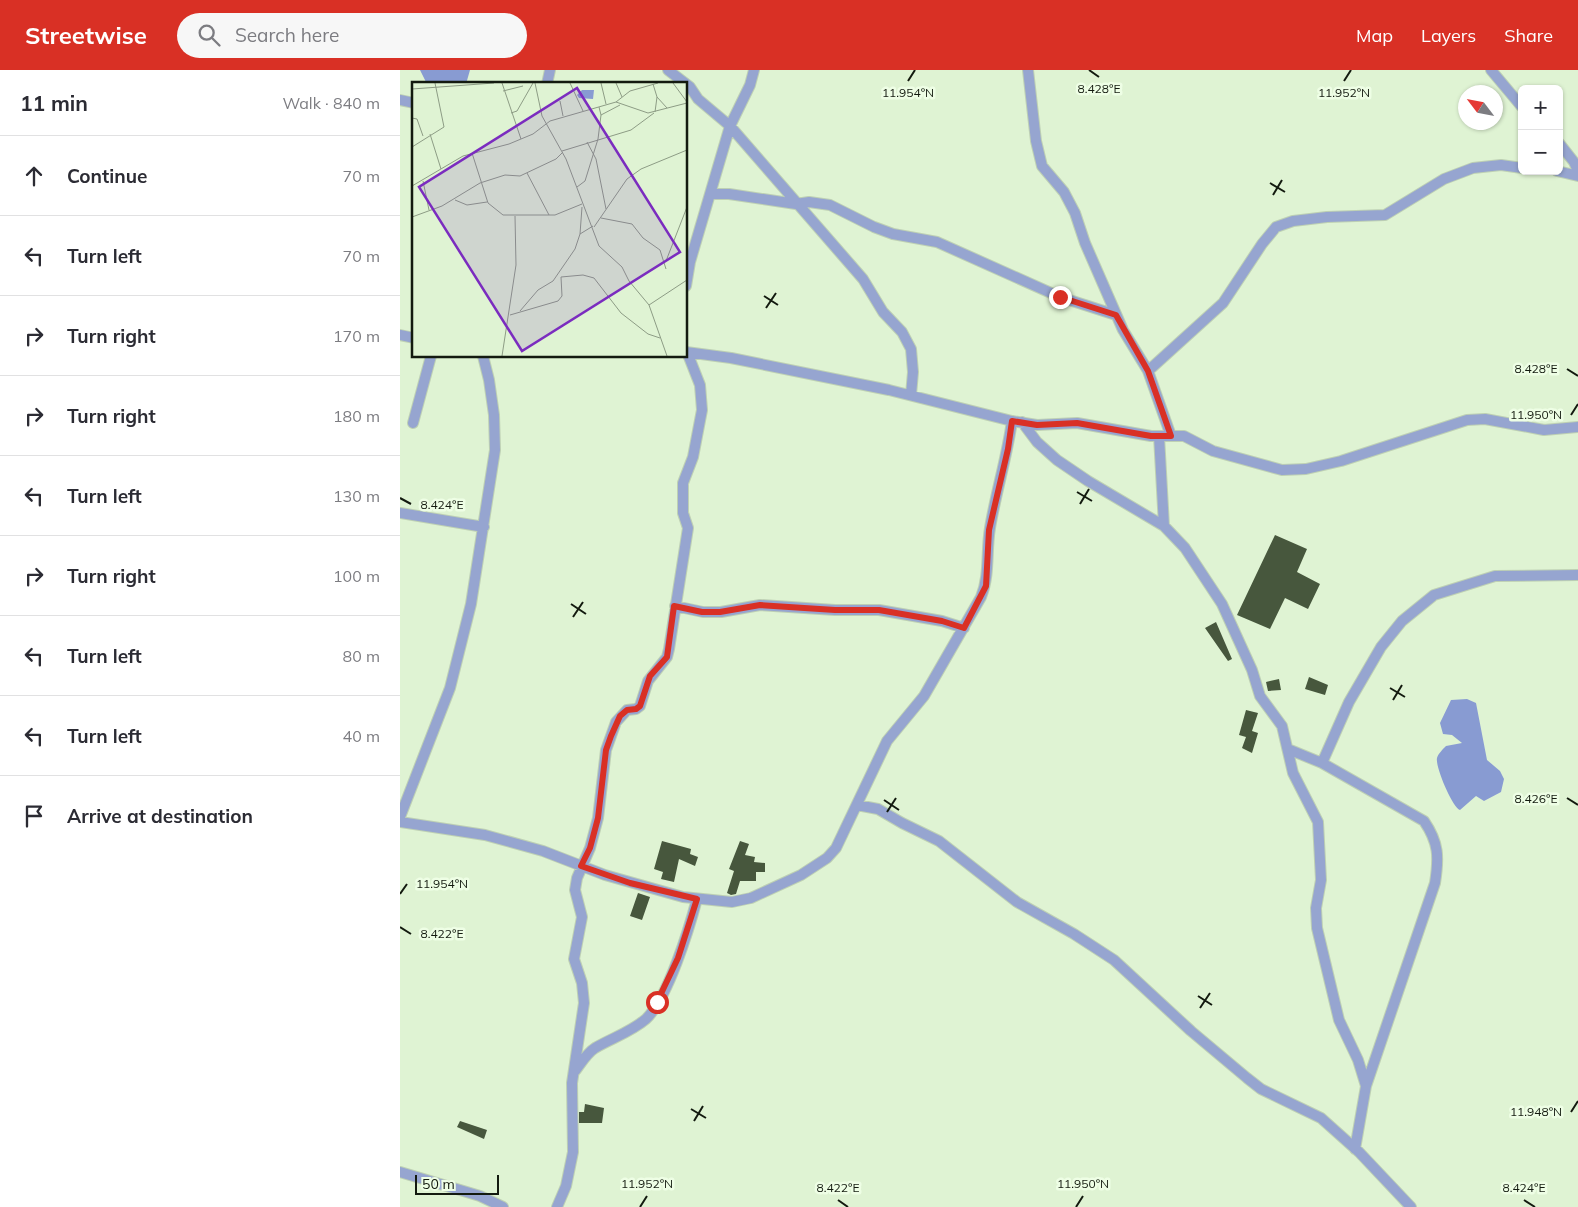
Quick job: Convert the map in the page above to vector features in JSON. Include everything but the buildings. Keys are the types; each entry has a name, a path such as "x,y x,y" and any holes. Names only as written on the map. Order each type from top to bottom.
{"street":[{"path":"668,70 684,82"},
{"path":"688,274 730,126 750,85 754,70"},
{"path":"1028,70 1036,141 1042,166 1064,192 1074,212 1116,315 1148,371 1171,436"},
{"path":"1491,70 1518,102"},
{"path":"688,85 698,99 730,126 782,185 796,204 845,256 863,279 883,312 902,332 911,349 913,372 911,395"},
{"path":"1563,148 1574,162 1578,172"},
{"path":"1148,371 1223,303 1262,244 1276,227 1292,221 1327,217 1385,215 1444,179 1473,168 1501,165 1518,167"},
{"path":"1563,172 1578,176"},
{"path":"711,194 729,194 796,204 809,202 830,205 874,227 893,234 937,242 1060,297 1116,315"},
{"path":"688,352 731,358 911,395 1017,422 1037,425 1077,423 1159,436 1184,436 1213,451 1282,470 1306,469 1341,460 1467,420 1485,419 1544,430 1578,428"},
{"path":"557,1207 566,1186 573,1152 572,1083 584,1003 582,983 574,959 582,917 575,890 581,866 590,848 598,818 606,750 611,736 620,716 627,710 636,709 640,706 650,676 667,657 688,528 683,513 683,482 693,457 702,410 700,385 688,355"},
{"path":"413,422 430,358"},
{"path":"400,817 437,724 457,665 471,604 495,450 490,380 484,358"},
{"path":"1017,422 1057,460 1088,481 1164,526 1186,548 1222,604 1252,670 1260,696 1282,726 1293,773 1318,822 1321,880 1316,908 1317,928 1339,1020 1358,1060 1366,1086"},
{"path":"400,822 485,836 543,850 630,883 697,899 732,902 752,898 801,875 827,858 836,848 857,805 866,780 887,741 924,696 986,586 989,530 1008,449 1017,422"},
{"path":"1159,436 1164,526"},
{"path":"400,513 484,528"},
{"path":"1322,763 1349,702 1381,647 1402,621 1434,595 1495,576 1578,575"},
{"path":"674,606 702,612 720,612 760,605 826,610 879,610 942,621 964,628"},
{"path":"1288,748 1322,763 1424,821 1432,834 1439,857 1435,883 1366,1086 1355,1149"},
{"path":"857,805 878,809 939,841 1017,902 1074,934 1114,960 1191,1031 1261,1089 1321,1118 1355,1149 1411,1207"},
{"path":"575,1070 594,1048 611,1041 646,1018 657,1002 678,958 697,899"},
{"path":"400,1172 480,1196 503,1207"}],"water":[{"path":"420,70 470,70 467,82 426,82"},
{"path":"1467,699 1476,703 1487,760 1500,771 1504,779 1501,792 1484,801 1476,796 1460,810 1453,802 1445,786 1437,758 1446,746 1462,743 1452,735 1443,734 1440,723 1451,700"}],"route":[{"path":"657,1002 678,958 690,926 697,899 630,883 581,866 590,848 598,818 598,799 606,750 616,722 627,710 636,709 640,706 650,676 667,657 674,606 702,612 720,612 760,605 801,609 879,610 942,621 964,628 982,597 986,586 989,530 1008,449 1012,421 1037,425 1077,423 1151,436 1171,436 1148,371 1116,315 1060,297"}]}
